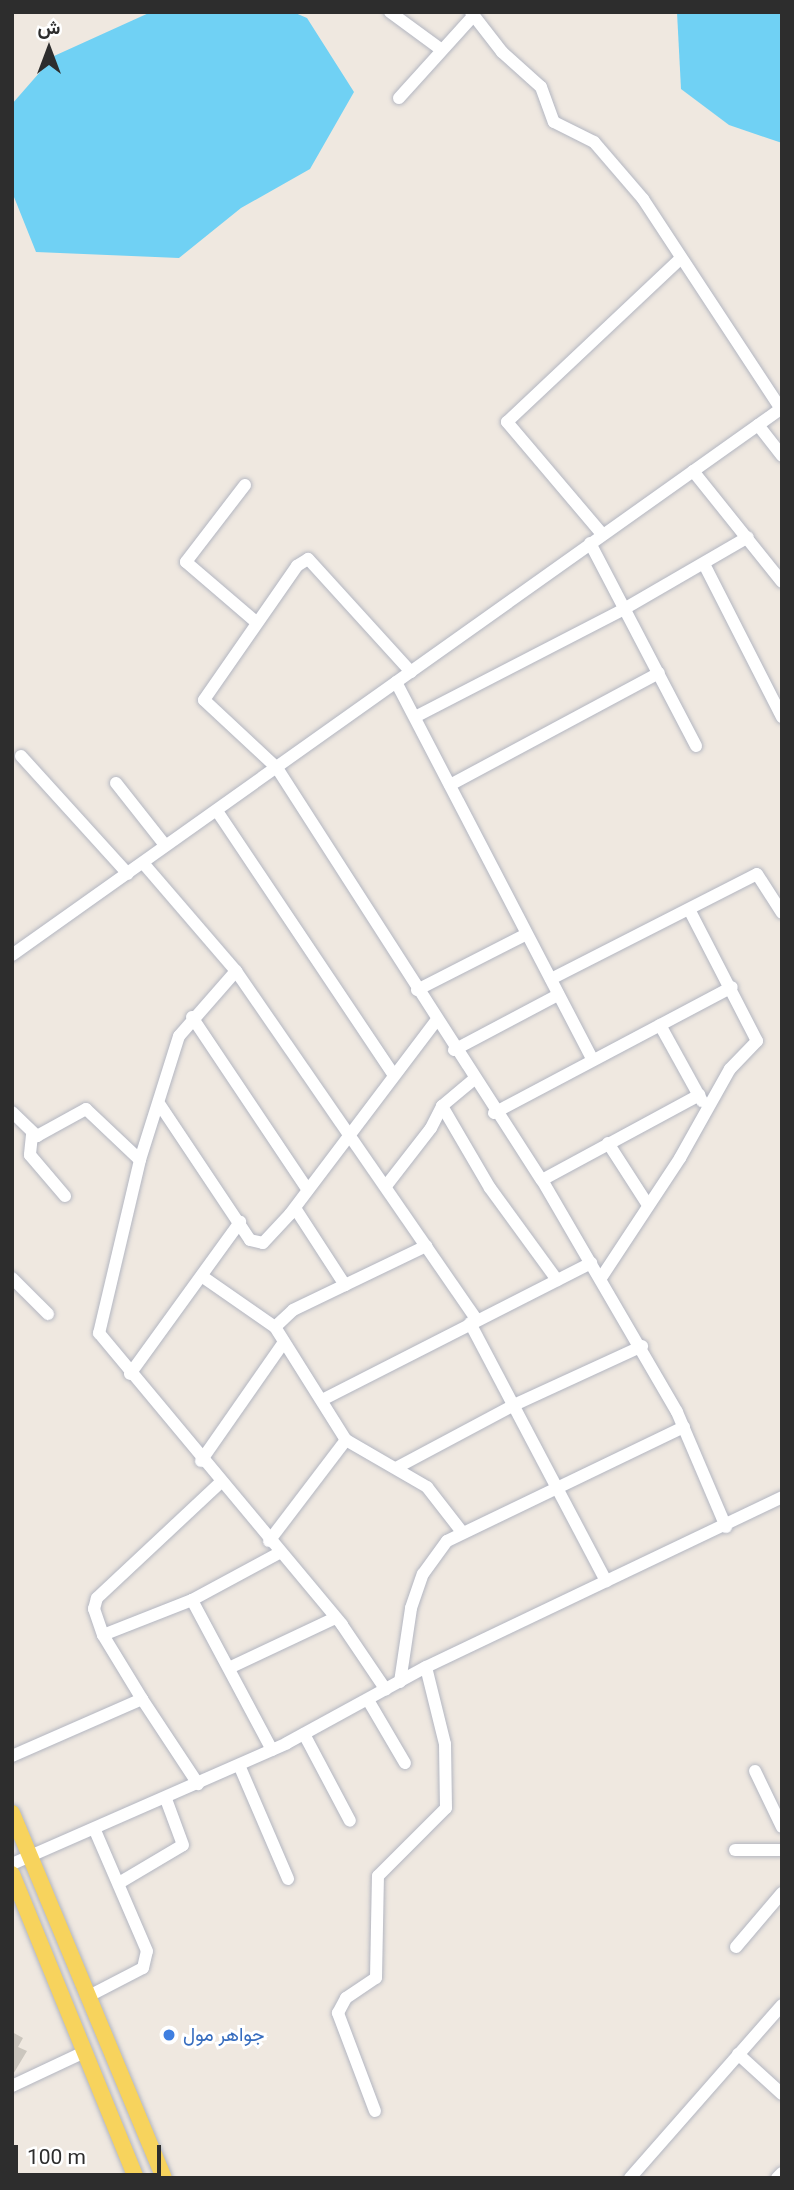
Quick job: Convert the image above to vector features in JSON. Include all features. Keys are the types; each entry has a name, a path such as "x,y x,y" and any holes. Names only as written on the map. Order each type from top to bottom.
{"main road":[{"path":"12,1813 164,2178"},
{"path":"12,1874 82,2053 136,2178"}],"street":[{"path":"390,12 442,50"},
{"path":"12,956 128,874 164,845 217,811 590,542 781,409 643,199 594,142 554,122 541,87 502,52 473,14 399,98"},
{"path":"602,534 507,422 680,259"},
{"path":"758,425 782,456"},
{"path":"693,471 782,582"},
{"path":"245,485 186,564 256,622"},
{"path":"415,717 624,609 748,537"},
{"path":"590,542 696,746"},
{"path":"411,672 309,559 297,566 204,700 277,768 494,1113 542,1180 642,1346 684,1427 726,1527"},
{"path":"704,564 782,718"},
{"path":"450,785 659,673"},
{"path":"396,682 593,1060"},
{"path":"21,756 128,874"},
{"path":"116,783 164,845"},
{"path":"217,811 393,1074"},
{"path":"143,863 236,971 426,1246 473,1321 606,1581"},
{"path":"551,979 690,911 757,874 782,913"},
{"path":"601,1278 708,1110 730,1069 757,1038 690,911"},
{"path":"417,990 527,934"},
{"path":"236,971 192,1017 180,1037 140,1160 99,1328 130,1374 333,1619 386,1690"},
{"path":"494,1113 732,987"},
{"path":"454,1050 558,995"},
{"path":"192,1017 308,1191"},
{"path":"160,1105 250,1240 263,1243 295,1208 393,1074 436,1021"},
{"path":"660,1025 708,1110"},
{"path":"386,1186 431,1128 442,1106 474,1080"},
{"path":"542,1180 699,1095"},
{"path":"442,1106 490,1188 557,1280"},
{"path":"32,1135 51,1131 82,1108 140,1160"},
{"path":"12,1112 32,1135 30,1155 65,1196"},
{"path":"608,1143 648,1205"},
{"path":"295,1208 345,1285"},
{"path":"130,1374 203,1277 240,1222"},
{"path":"275,1327 293,1310 426,1246"},
{"path":"324,1399 591,1263"},
{"path":"203,1277 275,1327 282,1345 324,1399 346,1440 398,1467 428,1487 462,1532"},
{"path":"12,1278 48,1314"},
{"path":"201,1461 282,1345"},
{"path":"398,1467 514,1405 642,1346"},
{"path":"400,1682 411,1608 423,1574 436,1552 462,1532 684,1427"},
{"path":"269,1541 346,1440"},
{"path":"198,1784 103,1635 94,1609 106,1586 220,1483"},
{"path":"12,1864 166,1799 272,1750 426,1667 726,1527 782,1497"},
{"path":"103,1635 192,1600 279,1553"},
{"path":"192,1600 272,1750"},
{"path":"229,1668 333,1619"},
{"path":"375,2111 338,2013 346,1998 376,1978 378,1876 446,1808 445,1744 426,1667"},
{"path":"12,1756 142,1699"},
{"path":"368,1700 405,1763"},
{"path":"304,1734 350,1821"},
{"path":"239,1765 288,1880"},
{"path":"755,1771 782,1827"},
{"path":"119,1883 183,1845 166,1799"},
{"path":"87,1997 143,1968 147,1960 119,1883 95,1830"},
{"path":"735,1850 782,1850"},
{"path":"736,1947 782,1893"},
{"path":"630,2178 782,2005"},
{"path":"12,2086 82,2053"},
{"path":"738,2054 782,2094"},
{"path":"777,2178 782,2173"}],"water":[{"path":"151,12 293,12 307,18 354,92 310,169 241,208 179,258 36,252 12,192 12,104 54,56"},
{"path":"677,12 782,12 782,143 729,125 681,89"}],"building":[{"path":"12,2032 23,2038 18,2047 27,2051 12,2076"}],"place":[{"name":"جواهر مول","path":"169,2035"}]}
